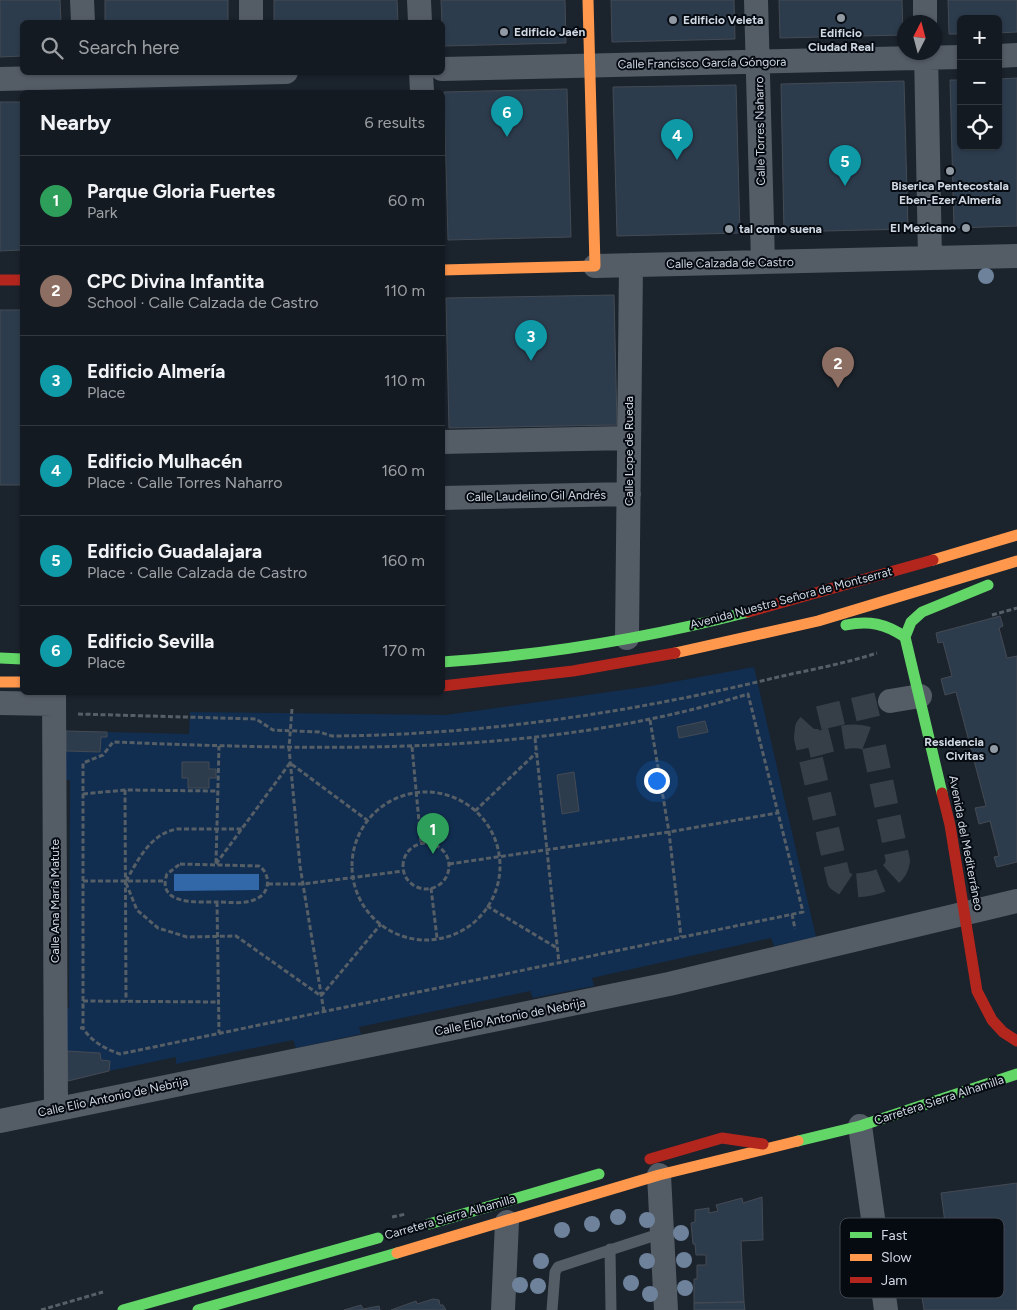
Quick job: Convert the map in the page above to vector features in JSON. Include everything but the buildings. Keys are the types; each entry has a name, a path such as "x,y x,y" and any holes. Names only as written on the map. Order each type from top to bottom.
{"main road":[{"path":"588,0 594,266"},
{"name":"Calle Calzada de Castro","path":"445,270 594,266"},
{"path":"0,280 20,280"},
{"name":"Avenida Nuestra Señora de Montserrat","path":"445,662 483,659 627,638 736,615 821,593 1017,535"},
{"name":"Avenida Nuestra Señora de Montserrat","path":"445,686 542,675 637,661 787,629 888,601 1017,561"},
{"path":"787,629 803,635 871,621 883,623 906,638 914,617 922,612 987,588 1000,566"},
{"name":"Avenida del Mediterráneo","path":"906,638 950,826 965,911 971,961 982,1007 996,1026 1017,1041"},
{"path":"0,658 20,659"},
{"path":"0,682 20,682"},
{"name":"Carretera Sierra Alhamilla","path":"651,1168 777,1146 860,1126 1017,1074"},
{"name":"Carretera Sierra Alhamilla","path":"198,1310 506,1222 651,1168 722,1138 777,1146"},
{"name":"Carretera Sierra Alhamilla","path":"415,1228 614,1170"},
{"name":"Carretera Sierra Alhamilla","path":"124,1310 387,1236"}],"street":[{"path":"82,0 83,20"},
{"path":"251,0 252,20"},
{"path":"419,0 420,20"},
{"name":"Calle Torres Naharro","path":"756,0 763,262"},
{"path":"925,0 926,15"},
{"path":"1002,56 1017,55"},
{"name":"Calle Francisco García Góngora","path":"445,69 897,56"},
{"name":"Calle Francisco García Góngora","path":"942,56 957,57"},
{"path":"926,60 930,258"},
{"path":"0,79 84,81 253,79 272,75"},
{"path":"421,75 422,90"},
{"name":"Calle Calzada de Castro","path":"594,266 1017,256"},
{"name":"Calle Lope de Rueda","path":"627,638 631,265"},
{"path":"445,442 629,438"},
{"name":"Calle Laudelino Gil Andrés","path":"445,498 629,494"},
{"path":"890,701 920,696"},
{"path":"0,703 54,698"},
{"name":"Calle Ana María Matute","path":"54,698 56,1109"},
{"name":"Calle Elio Antonio de Nebrija","path":"0,1121 670,984 965,911 1017,901"},
{"name":"Carretera Sierra Alhamilla","path":"860,1126 873,1218"},
{"path":"651,1168 662,1233 666,1310"},
{"path":"503,1310 506,1222"}],"lane":[{"path":"552,1310 555,1272 558,1267 662,1233"},
{"path":"610,1249 611,1310"}],"path":[{"path":"93,714 256,719 273,730 319,732 332,736 413,734 584,717 731,688 873,654"},
{"path":"748,694 803,912 120,1054 107,1050 89,1037 83,1028 83,763 103,755 113,742 289,748 412,747 535,738 650,720 748,694"},
{"path":"292,709 289,748 290,763 303,884 324,1012"},
{"path":"650,720 669,832 681,937"},
{"path":"535,738 559,962"},
{"path":"216,864 219,746"},
{"path":"412,747 421,843"},
{"path":"475,811 537,752"},
{"path":"290,763 367,820"},
{"path":"216,864 276,779 290,763"},
{"path":"83,794 126,790 217,791"},
{"path":"126,790 126,1001"},
{"path":"416,792 434,792 449,796 475,811 490,828 499,856 497,886 487,906 477,919 464,929 437,938 408,937 382,924 363,904 352,878 353,850 358,834 367,820 390,801 416,792"},
{"path":"449,864 547,851 778,813"},
{"path":"126,882 144,849 158,837 177,828 242,829"},
{"path":"428,842 442,848 449,864 448,876 443,882 431,888 417,887 406,878 403,871 404,856 414,845 421,843 428,842"},
{"path":"180,864 216,864 259,866 266,873 268,884 263,895 252,900 217,902 179,901 168,893 165,882 170,870 180,864"},
{"path":"268,884 303,884 403,871"},
{"path":"83,881 165,882"},
{"path":"126,882 137,910 158,928 187,937 236,936 321,996"},
{"path":"431,888 437,938"},
{"path":"217,902 219,1034"},
{"path":"487,906 558,949"},
{"path":"792,914 795,929"},
{"path":"321,996 382,924"},
{"path":"83,1001 218,1002"},
{"path":"75,1028 83,1028"}],"shaded area":[{"path":"754,667 816,937 774,946 771,938 592,978 594,986 533,998 530,991 359,1027 361,1034 296,1048 293,1040 176,1064 176,1057 109,1071 109,1061 101,1060 100,1053 62,1051 61,1008 69,1008 70,780 61,780 62,730 66,731 66,751 100,752 101,737 107,737 107,732 189,734 190,712 446,715 651,686"},
{"path":"174,874 259,874 259,890 174,891"}],"tunnel":[{"path":"808,746 850,736 866,738 873,742 898,861 892,874 886,878 863,885 848,886 839,880 806,738 807,728 815,719 890,701"}],"traffic: fast":[{"path":"942,793 905,637 911,622 922,612 988,585"},
{"path":"445,662 519,655 596,644 672,630 748,612"},
{"path":"846,625 877,624 905,637"},
{"path":"0,658 20,659"},
{"path":"798,1141 860,1126 1017,1074"},
{"path":"429,1224 599,1174"},
{"path":"123,1310 378,1238"},
{"path":"198,1310 397,1253"}],"traffic: slow":[{"path":"445,270 595,266 588,0"},
{"path":"933,560 1017,535"},
{"path":"675,653 818,621 1017,561"},
{"path":"0,682 20,682"},
{"path":"397,1253 659,1175 798,1141"}],"traffic: jam":[{"path":"0,280 20,280"},
{"path":"748,612 933,560"},
{"path":"445,686 573,671 675,653"},
{"path":"942,793 950,825 977,991 992,1020 1003,1032 1017,1041"},
{"path":"650,1159 722,1138 763,1144"}],"place":[{"name":"Edificio Ciudad Real","path":"841,18"},
{"name":"Edificio Veleta","path":"673,20"},
{"name":"Edificio Jaén","path":"504,32"},
{"name":"Edificio Sevilla","path":"507,137"},
{"name":"Edificio Mulhacén","path":"677,160"},
{"name":"Biserica Pentecostala Eben-Ezer Almería","path":"950,171"},
{"name":"Edificio Guadalajara","path":"845,186"},
{"name":"El Mexicano","path":"966,228"},
{"name":"tal como suena","path":"729,229"},
{"name":"Edificio Almería","path":"531,361"},
{"name":"CPC Divina Infantita","path":"838,388"},
{"name":"Residencia Civitas","path":"994,749"},
{"name":"Parque Gloria Fuertes","path":"433,854"}]}
